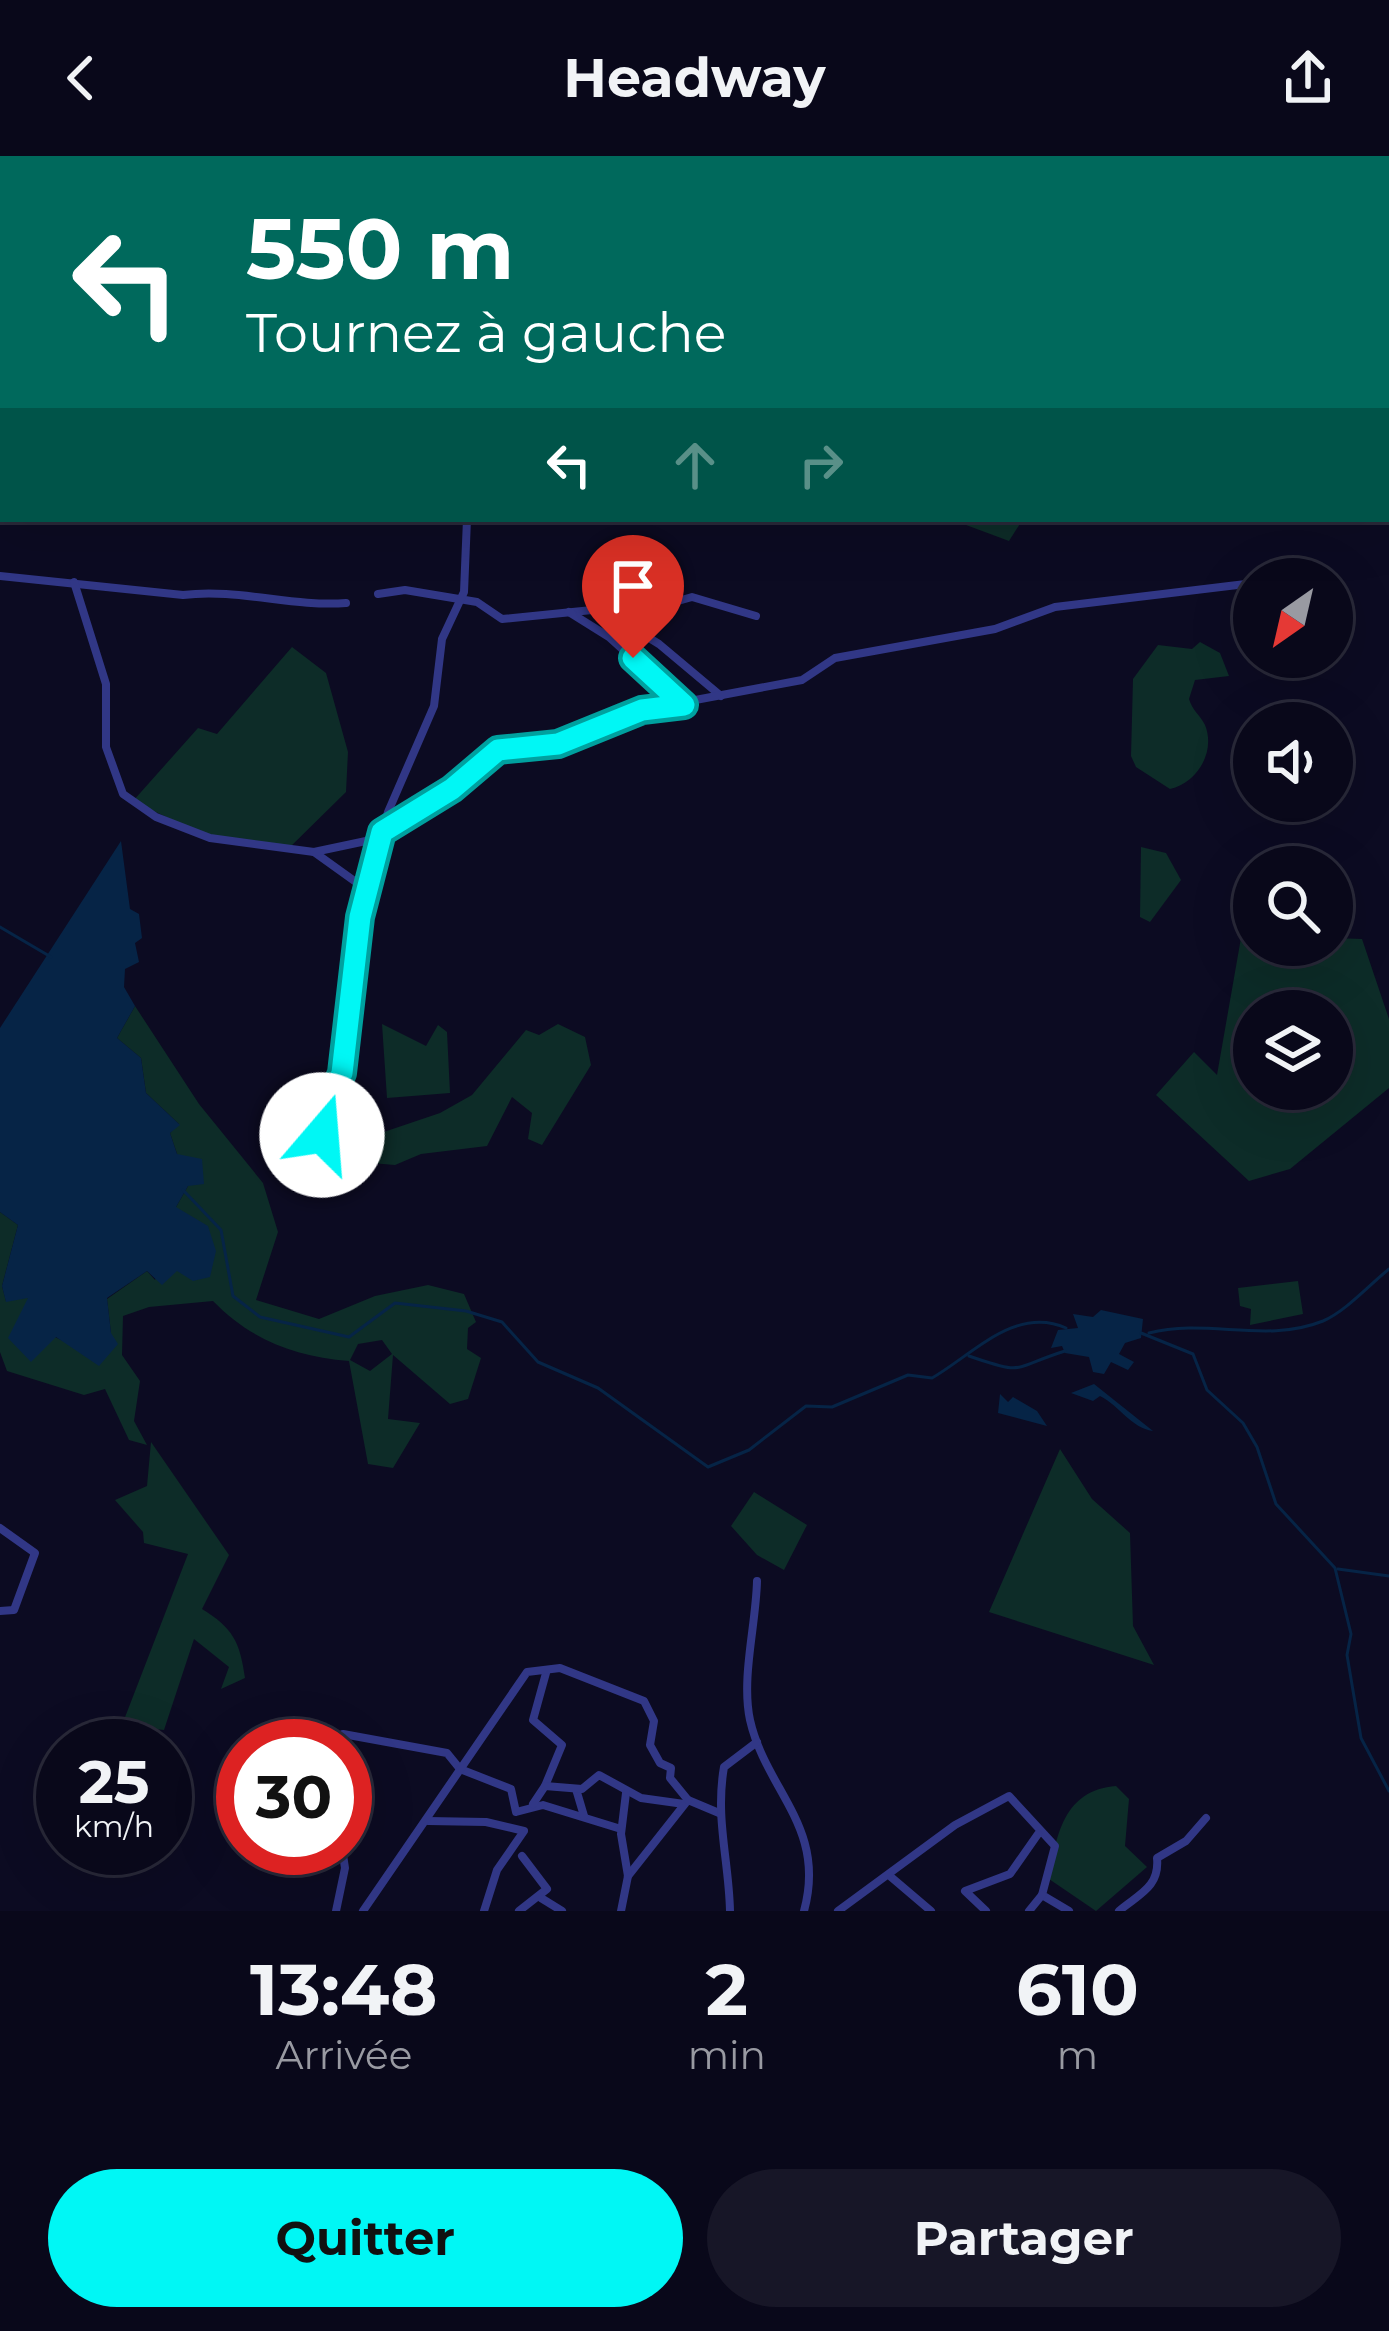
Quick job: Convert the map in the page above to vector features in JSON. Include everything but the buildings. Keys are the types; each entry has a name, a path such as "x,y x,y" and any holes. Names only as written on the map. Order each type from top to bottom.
{"street":[{"path":"324,1170 323,1118 342,1073 367,890 404,770 433,710 442,639 462,602 467,522"},
{"path":"0,575 183,595 210,592 301,606 346,603"},
{"path":"74,582 106,683 106,747 123,794 157,817 210,838 314,852 353,847 382,832 452,789 498,750 558,744 642,710 802,680 835,658 995,629 1055,607 1233,586"},
{"path":"378,594 415,591 481,603 502,619 651,608 692,597 755,616"},
{"path":"602,609 659,644 722,697"},
{"path":"568,611 610,637 684,705"},
{"path":"314,852 367,890"},
{"path":"0,1528 35,1553 14,1610 0,1611"},
{"path":"758,1581 748,1691 757,1742 800,1819 808,1897 804,1911"},
{"path":"363,1911 527,1672 562,1669 644,1701 654,1721 650,1745 660,1763 671,1768 670,1778 686,1802"},
{"path":"372,1739 453,1756 460,1769 511,1790 516,1812 533,1804 562,1745 533,1720 546,1672"},
{"path":"730,1911 719,1813 724,1767 757,1742"},
{"path":"545,1786 588,1788 599,1775 626,1793 686,1802 719,1813"},
{"path":"576,1789 584,1816"},
{"path":"621,1911 628,1876 621,1829 626,1793"},
{"path":"838,1911 955,1825 1009,1796 1057,1850 1042,1895 1029,1911"},
{"path":"628,1876 686,1802"},
{"path":"533,1804 621,1829"},
{"path":"1118,1911 1144,1898 1156,1876 1156,1858 1186,1841 1206,1819"},
{"path":"427,1821 486,1822 524,1831 497,1870 484,1911"},
{"path":"986,1911 965,1891 1010,1874 1038,1834"},
{"path":"519,1911 547,1889 522,1856"},
{"path":"336,1911 344,1875"},
{"path":"891,1876 931,1911"},
{"path":"1042,1895 1069,1911"},
{"path":"541,1898 562,1911"}],"green space":[{"path":"958,522 1021,522 1009,541"},
{"path":"1200,642 1220,653 1229,676 1195,680 1189,699 1208,735 1206,756 1196,773 1170,789 1136,767 1131,756 1133,679 1158,645 1192,649"},
{"path":"292,647 326,673 348,752 346,792 286,851 210,838 133,801 198,728 217,734"},
{"path":"1141,847 1166,853 1181,880 1150,922 1140,917"},
{"path":"1353,939 1362,939 1389,1019 1389,1088 1290,1169 1249,1181 1156,1095 1194,1052 1217,1075 1236,966 1353,966"},
{"path":"135,1006 199,1104 263,1183 278,1232 256,1300 319,1319 375,1296 428,1285 464,1294 476,1322 468,1328 467,1349 481,1358 468,1399 450,1404 393,1355 388,1419 420,1423 393,1468 368,1464 349,1361 275,1344 213,1301 149,1307 123,1316 122,1355 140,1381 134,1421 147,1445 129,1440 105,1389 84,1395 7,1371 0,1352 0,1212 18,1225 2,1286 6,1301 29,1297 55,1337 69,1344 111,1333 107,1299 147,1271 155,1280 176,1207 188,1186 170,1133 179,1124 146,1093 141,1058 117,1038","holes":["382,1340 392,1354 370,1371 350,1360 358,1344"]},
{"path":"382,1024 426,1046 438,1025 447,1032 450,1093 387,1098"},
{"path":"558,1024 585,1037 591,1065 542,1145 528,1139 532,1113 512,1097 487,1146 421,1154 395,1165 371,1163 366,1138 440,1113 472,1095 526,1030 539,1035"},
{"path":"1298,1281 1303,1314 1250,1325 1251,1309 1240,1306 1238,1288"},
{"path":"151,1442 229,1555 202,1609 233,1637 245,1678 221,1689 229,1667 194,1639 168,1719 124,1719 188,1554 144,1543 143,1532 115,1500 147,1486"},
{"path":"1060,1449 1092,1499 1130,1533 1133,1626 1154,1665 989,1612"},
{"path":"754,1492 807,1525 784,1570 757,1555 731,1526"},
{"path":"1116,1786 1129,1799 1125,1846 1147,1867 1096,1911 1049,1879 1060,1831 1074,1806 1098,1789"}],"water":[{"path":"121,841 130,909 139,914 142,938 135,943 139,962 125,969 124,987 135,1006 117,1038 141,1058 146,1093 180,1125 170,1133 177,1154 202,1159 204,1184 188,1186 176,1207 208,1226 216,1251 210,1277 193,1281 177,1271 162,1285 147,1271 107,1298 111,1333 118,1344 99,1366 56,1337 31,1362 8,1338 28,1298 6,1302 2,1286 18,1225 0,1212 0,1028"},
{"path":"1101,1310 1143,1319 1141,1338 1125,1343 1119,1354 1134,1362 1128,1370 1111,1362 1104,1374 1093,1372 1089,1357 1065,1353 1062,1346 1051,1348 1058,1330 1078,1328 1073,1314 1093,1317"},
{"path":"1094,1384 1153,1431 1138,1426 1100,1396 1093,1401 1071,1393"},
{"path":"1000,1394 1008,1402 1013,1397 1037,1411 1047,1426 998,1413"}],"waterway":[{"path":"0,927 51,957"},
{"path":"183,1190 221,1230 233,1296 260,1317 349,1337 395,1303 466,1311 502,1322 538,1362 598,1388 708,1467 749,1450 806,1406 832,1407 908,1375 932,1378 1012,1328 1030,1323 1066,1328"},
{"path":"1149,1333 1302,1328 1340,1311 1389,1269"},
{"path":"1141,1333 1193,1354 1207,1390 1243,1423 1257,1447 1276,1504 1335,1568 1351,1634 1347,1655 1361,1738 1389,1791"},
{"path":"969,1356 1010,1368 1065,1351"},
{"path":"1338,1569 1389,1576"}],"route":[{"path":"322,1135 342,1073 360,917 382,832 452,789 498,750 558,744 642,710 684,705 633,658"}]}
